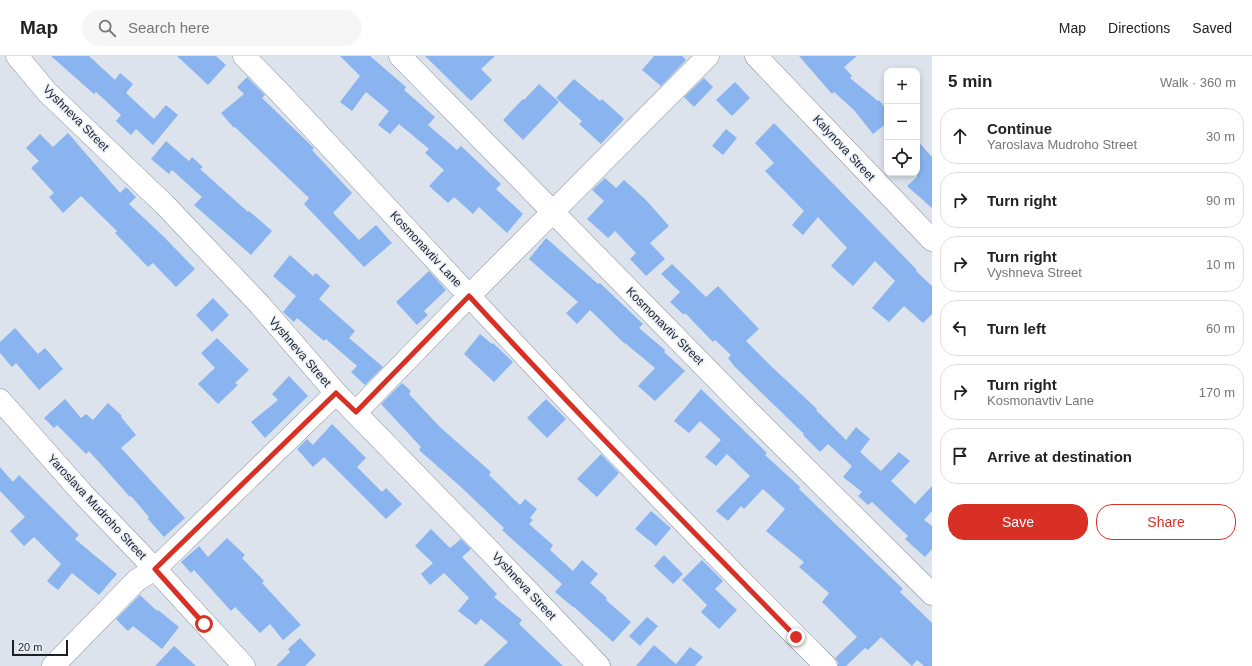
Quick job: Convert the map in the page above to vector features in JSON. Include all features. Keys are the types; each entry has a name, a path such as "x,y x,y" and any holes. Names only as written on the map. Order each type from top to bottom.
{"street":[{"name":"Vyshneva Street","path":"17,56 47,92 165,205 260,306 336,393 492,553 599,666"},
{"name":"Kosmonavtiv Lane","path":"244,56 540,373 645,483 826,666"},
{"name":"Kosmonavtiv Street","path":"400,56 757,420 932,594"},
{"path":"356,412 469,296 708,56"},
{"name":"Kalynova Street","path":"756,56 932,240"},
{"path":"53,666 137,580 155,569 336,393"},
{"name":"Yaroslava Mudroho Street","path":"0,400 83,494 155,569 244,666"}],"building":[{"path":"51,56 89,56 115,80 120,73 133,84 126,93 154,119 166,105 178,115 153,145 136,129 131,135 116,121 121,115 96,92 94,94"},
{"path":"177,56 216,56 226,65 208,85"},
{"path":"340,56 370,56 406,87 404,90 435,117 428,125 457,150 461,146 501,184 496,189 523,214 507,233 479,207 473,214 454,197 448,203 429,186 444,170 425,153 429,149 399,124 390,134 378,125 389,111 366,92 352,111 340,102 360,76"},
{"path":"425,56 495,56 481,69 492,80 471,101"},
{"path":"654,56 682,56 686,60 661,86 642,70"},
{"path":"799,56 857,56 844,67 852,76 850,78 878,101 879,100 884,106 884,125 873,134 854,110 834,92 832,94"},
{"path":"247,77 265,95 262,98 314,148 312,150 352,193 333,213 359,240 376,225 392,243 364,267 304,204 309,198 235,127 234,128 221,113 244,94 237,87"},
{"path":"704,78 713,87 694,107 684,97"},
{"path":"574,79 600,101 602,99 624,119 601,144 579,124 582,121 556,98"},
{"path":"735,82 750,98 732,116 716,100"},
{"path":"539,84 559,102 523,140 503,120"},
{"path":"774,123 932,286 932,314 923,323 904,306 889,322 872,308 895,281 875,261 853,286 831,266 847,248 818,217 803,235 792,225 804,211 765,171 774,163 755,143"},
{"path":"726,129 737,138 723,155 712,146"},
{"path":"68,133 120,193 126,187 136,197 129,204 195,269 176,287 153,263 148,267 115,233 117,231 81,196 63,213 49,197 54,193 31,168 39,161 26,148 40,134 53,147"},
{"path":"166,141 189,161 192,157 203,167 200,169 248,212 249,211 272,231 251,255 194,205 202,197 172,170 169,174 151,159"},
{"path":"920,143 932,157 932,208 907,186 920,176"},
{"path":"605,178 616,188 624,180 646,200 669,226 650,243 665,259 646,276 630,259 636,253 615,231 608,238 587,219 604,201 592,190"},
{"path":"546,238 598,284 600,283 643,324 639,328 665,350 664,352 685,371 655,401 638,386 655,368 625,344 590,310 577,324 566,313 578,302 529,259"},
{"path":"290,255 313,276 316,273 330,286 319,299 355,331 349,338 383,367 365,385 351,372 357,366 326,339 324,341 297,318 294,322 283,312 296,296 273,276"},
{"path":"672,264 706,297 718,286 759,329 746,341 817,409 816,410 846,440 856,427 870,439 860,452 881,471 899,452 910,461 891,481 915,504 932,486 932,511 924,520 932,526 932,549 925,557 905,539 908,536 872,502 868,505 858,496 862,492 843,477 852,466 828,444 820,452 803,435 804,434 734,366 728,358 731,355 715,340 713,342 685,313 684,315 670,302 680,292 661,274"},
{"path":"429,271 446,290 424,311 428,315 417,325 396,302"},
{"path":"213,298 229,315 212,332 196,315"},
{"path":"15,328 38,354 45,348 63,369 39,390 16,363 12,367 0,353 0,342"},
{"path":"480,334 492,344 493,343 513,362 494,382 464,354"},
{"path":"217,338 249,370 235,383 238,385 218,404 198,384 215,368 201,353"},
{"path":"289,376 308,396 265,438 251,422 278,400 272,394"},
{"path":"402,383 411,391 409,394 440,427 491,472 489,475 520,505 525,499 537,509 530,518 533,520 529,524 553,545 550,550 573,571 582,560 598,574 590,583 607,598 606,600 631,622 613,642 555,592 562,584 502,530 504,528 461,487 419,450 421,447 381,404"},
{"path":"701,389 767,453 765,455 800,487 799,489 903,589 900,592 932,623 932,666 924,666 917,660 912,666 881,637 868,650 865,648 846,666 838,666 838,662 835,658 857,637 822,602 829,593 799,567 804,562 766,531 785,509 763,489 744,509 741,506 728,521 716,511 750,476 727,454 716,466 705,457 721,440 700,421 689,433 674,421"},
{"path":"65,399 81,418 86,414 93,420 108,403 122,416 121,417 136,435 121,448 185,518 164,537 131,496 130,497 89,451 86,454 57,425 54,428 44,418"},
{"path":"546,399 566,419 547,438 527,418"},
{"path":"332,424 366,458 357,467 382,492 386,488 402,504 386,519 324,457 313,467 297,449 307,439 313,445"},
{"path":"601,454 619,473 597,497 577,479"},
{"path":"0,467 13,482 19,475 79,535 75,539 117,574 99,595 72,573 58,590 47,581 61,564 34,537 24,546 10,531 25,517 0,491"},
{"path":"651,511 671,528 656,546 635,529"},
{"path":"431,529 450,548 461,539 471,549 462,557 497,594 494,597 522,620 519,624 563,666 483,666 508,642 481,619 476,625 458,611 469,598 444,573 430,585 421,574 433,563 415,546"},
{"path":"227,538 245,555 242,558 264,581 262,583 301,625 283,640 270,624 260,633 235,607 231,611 194,570 191,573 181,562 199,546 208,557"},
{"path":"664,555 683,574 673,584 654,566"},
{"path":"702,560 723,581 715,589 737,610 719,629 701,612 707,605 682,580"},
{"path":"140,595 157,611 158,610 179,627 162,649 133,626 128,631 116,619"},
{"path":"647,617 658,626 640,646 629,636"},
{"path":"300,638 316,655 305,666 276,666 290,652 288,649"},
{"path":"654,645 676,664 690,647 703,657 695,666 636,666"},
{"path":"174,646 196,666 155,666"}],"route":[{"path":"204,624 155,569 336,393 356,412 469,296 645,483 796,637"}]}
